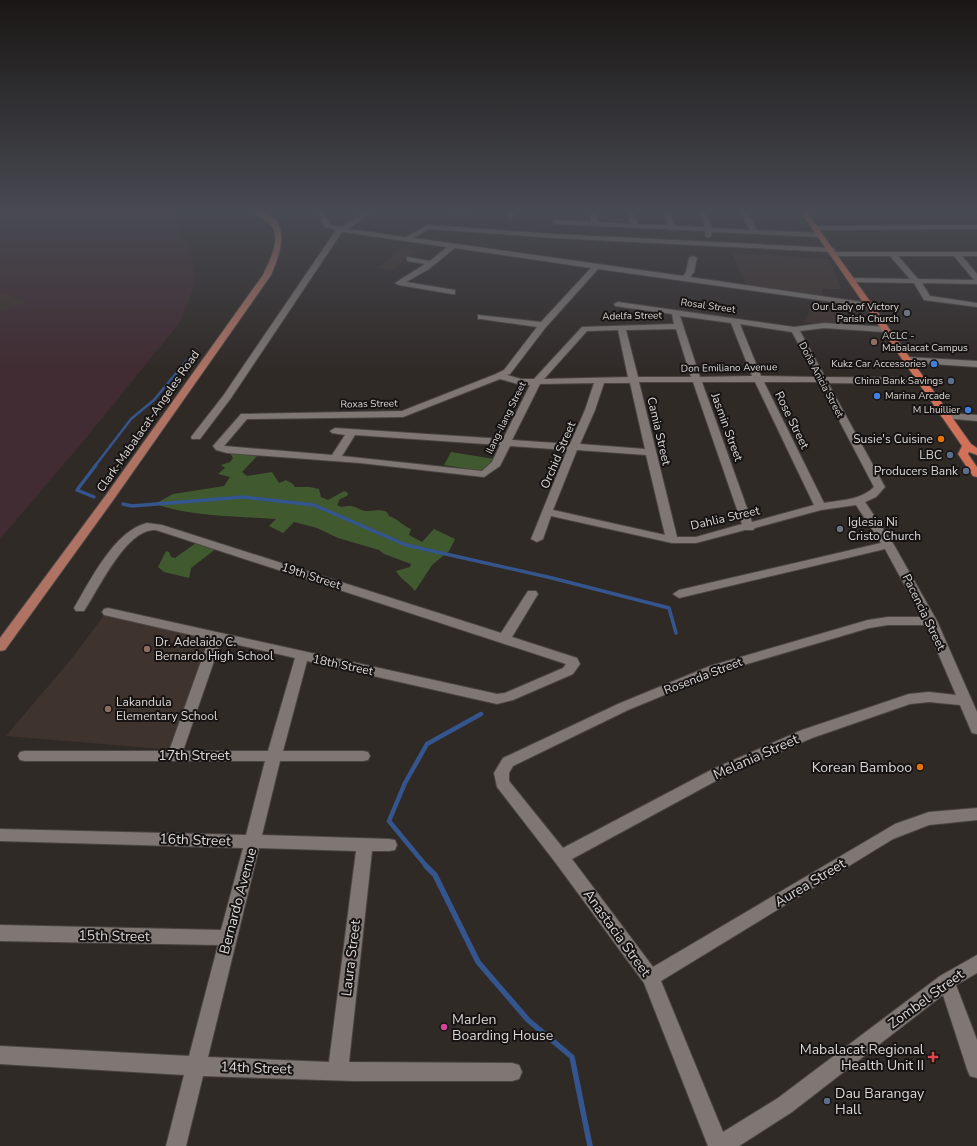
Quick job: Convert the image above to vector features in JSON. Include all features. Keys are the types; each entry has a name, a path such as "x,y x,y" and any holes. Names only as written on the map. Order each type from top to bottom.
{"highway":[{"path":"841,264 967,446 977,452"},
{"path":"967,446 963,454 977,474"}],"main road":[{"name":"Clark-Mabalacat-Angeles Road","path":"0,647 106,504 267,275 272,264"}],"street":[{"path":"196,437 226,398 318,264"},
{"path":"429,264 402,281 400,284 452,292"},
{"path":"585,264 869,305"},
{"path":"685,279 690,272 692,264"},
{"path":"901,264 917,282 925,297 930,299 977,305"},
{"path":"964,264 977,280"},
{"name":"Roxas Street","path":"335,459 228,450 218,446 244,416 403,414 499,376 506,372 543,325 596,266"},
{"path":"852,280 917,282 977,280"},
{"name":"Rosal Street","path":"618,304 795,330"},
{"name":"Jasmin Street","path":"675,312 696,380 720,442 748,528"},
{"path":"481,317 543,325"},
{"name":"Rose Street","path":"734,321 758,379 820,507"},
{"name":"Adelfa Street","path":"585,329 680,326"},
{"name":"Doña Anicia Street","path":"880,487 795,330 799,327 813,326 885,329"},
{"name":"Camia Street","path":"621,328 672,540"},
{"name":"Ilang-Ilang Street","path":"335,459 360,460 475,475 484,474 496,464 530,392 537,381 585,329"},
{"path":"907,360 977,364"},
{"name":"Don Emiliano Avenue","path":"499,376 521,382 634,379 696,380 820,378 921,381"},
{"name":"Orchid Street","path":"537,539 573,447 590,410 600,380"},
{"path":"946,416 977,418"},
{"path":"335,430 351,433 650,452"},
{"path":"335,459 351,433"},
{"name":"Dahlia Street","path":"548,512 672,540 696,540 748,528 820,507 859,501 872,495 880,487"},
{"name":"Pacencia Street","path":"859,501 888,545 931,621 977,730"},
{"name":"19th Street","path":"80,608 119,549 135,531 148,526 158,527 564,658 572,661 572,666"},
{"path":"679,594 888,545"},
{"path":"504,638 532,594"},
{"name":"18th Street","path":"108,612 497,699 508,697 568,671 572,666"},
{"name":"Rosenda Street","path":"502,783 501,773 508,762 623,707 715,668 868,624 888,621 931,621"},
{"path":"174,756 216,637"},
{"name":"Bernardo Avenue","path":"176,1146 254,841 274,755 302,656"},
{"name":"Melania Street","path":"561,857 718,773 806,734 909,699 929,697 964,701"},
{"name":"17th Street","path":"25,756 362,756"},
{"name":"Anastacia Street","path":"502,783 561,857 651,978 719,1146"},
{"name":"Aurea Street","path":"651,978 860,853 883,836 925,819 953,813 977,814"},
{"name":"16th Street","path":"0,835 389,845"},
{"name":"Laura Street","path":"338,1071 365,845"},
{"name":"15th Street","path":"0,933 228,938"},
{"name":"Zombel Street","path":"719,1146 785,1106 946,982 977,963"},
{"path":"946,982 958,1010 977,1069"},
{"name":"14th Street","path":"0,1055 197,1066 338,1071 456,1073 512,1072"}],"shaded area":[{"path":"0,264 193,264 194,287 180,322 86,438 0,539"},
{"path":"381,264 400,264 392,270 377,268"},
{"path":"737,264 831,264 842,289 822,289 822,295 746,285"},
{"path":"0,292 27,302 0,311"},
{"path":"814,303 841,306 846,326 804,322"},
{"name":"Lakandula Elementary School","path":"105,614 220,641 175,750 6,736 73,657"}],"green space":[{"path":"229,451 260,453 242,472 247,476 272,472 279,483 286,480 295,487 310,487 319,489 321,497 328,500 344,491 348,493 347,496 340,499 337,505 341,507 351,506 364,511 379,510 387,512 389,516 411,529 409,535 422,542 434,529 455,539 449,551 432,565 415,591 396,571 410,567 411,564 384,554 379,550 338,538 317,528 294,522 283,533 269,526 276,519 199,514 155,504 173,494 224,486 230,477 218,474 225,468 221,465 230,462 233,458"},
{"path":"451,452 494,459 487,472 444,465"},
{"path":"196,543 217,548 191,568 189,578 164,572 158,567 166,551 169,552 171,557 175,558"}],"waterway":[{"path":"95,466 131,419 154,400 188,359"},
{"path":"94,497 77,490 96,465"},
{"path":"123,504 132,506 243,497 314,505 406,545 552,578 669,608 676,633"},
{"path":"427,867 389,821 405,783 427,744 481,714"},
{"path":"427,867 435,875 478,962 528,1020 572,1057 590,1146"}],"place":[{"name":"Our Lady of Victory Parish Church","path":"907,313"},
{"name":"ACLC - Mabalacat Campus","path":"874,342"},
{"name":"Kukz Car Accessories","path":"934,364"},
{"name":"China Bank Savings","path":"951,381"},
{"name":"Marina Arcade","path":"877,396"},
{"name":"M Lhuillier","path":"968,410"},
{"name":"Susie's Cuisine","path":"941,439"},
{"name":"LBC","path":"950,455"},
{"name":"Producers Bank","path":"966,471"},
{"name":"Iglesia Ni Cristo Church","path":"840,529"},
{"name":"Dr. Adelaido C. Bernardo High School","path":"147,649"},
{"name":"Lakandula Elementary School","path":"108,709"},
{"name":"Korean Bamboo","path":"920,767"},
{"name":"MarJen Boarding House","path":"444,1027"},
{"name":"Mabalacat Regional Health Unit II","path":"933,1057"},
{"name":"Dau Barangay Hall","path":"827,1101"}]}
